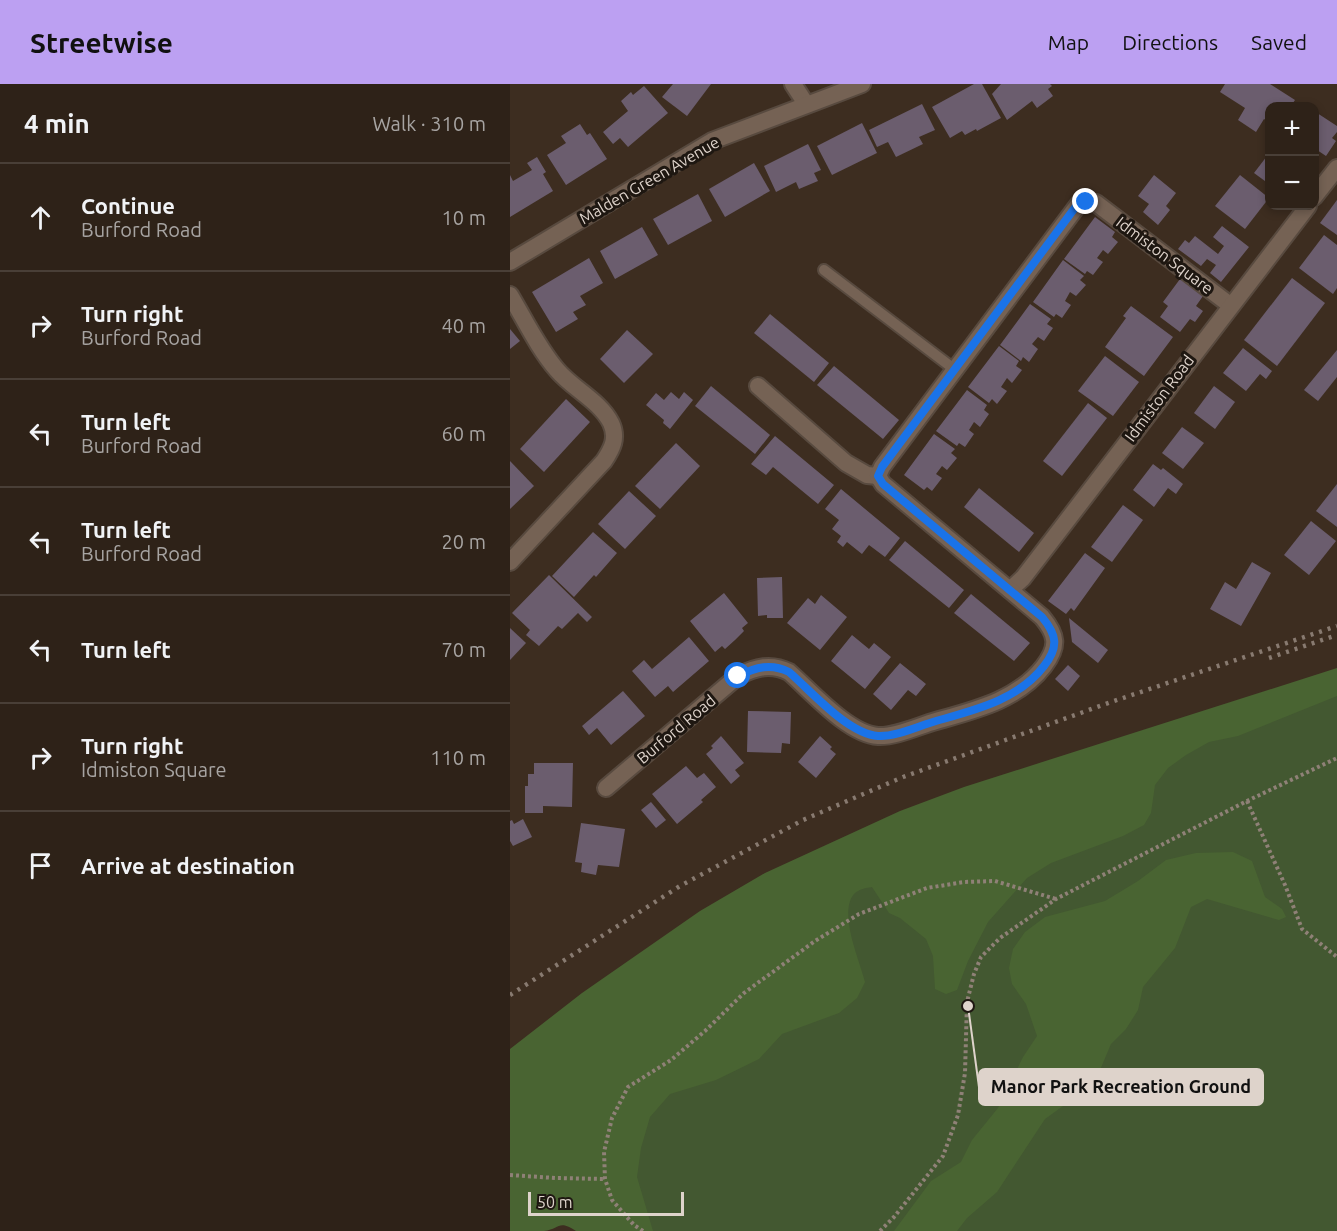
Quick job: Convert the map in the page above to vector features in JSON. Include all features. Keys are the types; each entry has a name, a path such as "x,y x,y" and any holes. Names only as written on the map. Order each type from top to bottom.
{"street":[{"path":"793,84 806,104"},
{"name":"Malden Green Avenue","path":"510,262 712,141 862,84"},
{"path":"1319,191 1337,168"},
{"name":"Idmiston Square","path":"878,476 882,467 1077,205 1086,202 1096,203 1230,305"},
{"name":"Idmiston Road","path":"1010,590 1023,578 1305,210"},
{"path":"510,295 543,352 558,372 604,413 615,437 612,450 604,462 510,562"},
{"path":"758,387 846,463 867,475 878,476 883,484 1010,590"},
{"name":"Burford Road","path":"606,788 738,676 766,666 779,667 789,672 846,723 862,732 878,736 893,734 977,709 1018,690 1033,680 1053,652 1055,643 1051,629 1042,617 1010,590"}],"lane":[{"path":"824,270 954,369"}],"path":[{"path":"880,1231 943,1156 958,1115 965,1073 967,1002 981,957 1000,938 1056,899 1247,801 1337,758"},
{"path":"1247,801 1302,929 1337,957"},
{"path":"643,1231 634,1225 612,1200 605,1179 604,1152 612,1118 628,1087 671,1060 744,993 815,941 860,914 927,888 964,882 995,881 1056,899"},
{"path":"510,1175 605,1179"}],"green space":[{"path":"1337,668 1337,696 1238,736 1209,742 1186,755 1168,768 1155,785 1151,813 1144,825 1123,836 1051,863 1027,878 988,922 968,961 957,990 946,994 935,989 933,956 926,939 900,918 889,913 872,887 856,892 850,902 848,913 855,950 865,982 857,998 839,1013 782,1034 759,1059 716,1080 670,1094 650,1117 641,1148 637,1177 653,1231 576,1231 562,1225 544,1231 510,1231 510,1049 582,993 700,911 765,873 900,811 964,787"},
{"path":"1337,681 1337,1231 581,1231 553,1212 510,1231 510,1089 672,946"},
{"path":"1233,852 1252,861 1265,897 1282,909 1286,917 1279,920 1207,899 1191,907 1175,948 1143,987 1138,1010 1126,1029 1111,1044 1100,1070 1088,1088 1045,1119 997,1192 967,1218 957,1231 894,1231 931,1181 961,1162 972,1140 998,1108 1023,1057 1037,1036 1026,1004 1012,984 1009,968 1013,949 1025,932 1045,917 1105,901 1138,881 1166,860 1196,853"}],"building":[{"path":"673,84 711,84 687,116 662,97"},
{"path":"974,84 982,84 1001,118 977,131 976,129 965,135 962,131 950,138 932,107"},
{"path":"1001,84 1050,84 1052,86 1048,89 1053,96 1037,108 1032,101 1007,120 992,94"},
{"path":"1225,84 1270,84 1295,100 1294,102 1265,102 1265,120 1256,132 1238,120 1245,108 1220,92"},
{"path":"644,86 668,113 628,147 620,138 613,144 603,132 628,111 621,101 631,92 633,95"},
{"path":"922,104 935,130 919,137 923,144 896,157 888,142 877,147 869,130"},
{"path":"1319,114 1337,126 1337,132 1332,138 1336,141 1326,156 1319,151"},
{"path":"862,123 877,153 832,175 817,146"},
{"path":"580,124 587,135 590,133 607,159 566,185 547,155 566,143 561,136"},
{"path":"808,144 821,170 814,173 818,181 799,189 796,182 776,192 764,166"},
{"path":"537,157 546,172 543,174 553,191 510,217 510,175 513,181 532,170 527,163"},
{"path":"1265,159 1265,181 1254,173"},
{"path":"754,163 770,191 725,217 709,189"},
{"path":"1154,175 1176,193 1166,206 1170,210 1158,225 1143,212 1149,204 1138,196"},
{"path":"1240,175 1265,195 1265,203 1245,229 1215,206"},
{"path":"698,194 712,221 668,245 653,219"},
{"path":"1337,200 1337,235 1320,223"},
{"path":"1095,217 1115,232 1112,237 1118,242 1108,254 1103,250 1097,258 1103,262 1093,275 1087,271 1085,274 1064,259"},
{"path":"1222,226 1249,247 1221,282 1210,273 1216,265 1207,259 1201,266 1178,249 1185,240 1189,243 1195,236 1218,254 1224,246 1213,237"},
{"path":"642,227 658,255 615,279 600,251"},
{"path":"1324,235 1337,245 1337,288 1333,294 1299,268"},
{"path":"589,258 603,283 580,296 586,305 573,312 578,319 556,332 532,292"},
{"path":"1063,260 1084,276 1080,280 1086,285 1076,296 1070,292 1065,301 1071,305 1062,318 1056,314 1054,317 1033,302"},
{"path":"1292,278 1325,303 1277,366 1244,340"},
{"path":"1180,279 1203,296 1196,306 1203,311 1195,322 1190,319 1180,332 1160,317 1168,306 1163,302"},
{"path":"1030,304 1051,319 1047,324 1053,328 1044,341 1038,337 1032,344 1038,349 1029,362 1023,357 1021,361 1000,345"},
{"path":"1131,306 1173,337 1144,376 1105,347 1126,318 1123,316"},
{"path":"770,314 829,363 814,382 754,333"},
{"path":"510,329 520,341 510,349"},
{"path":"627,330 653,354 624,383 600,359"},
{"path":"999,346 1019,361 1016,366 1022,370 1012,383 1007,378 1001,387 1007,391 997,404 992,399 989,403 968,387"},
{"path":"1243,348 1272,371 1266,379 1260,374 1246,391 1223,373"},
{"path":"1337,350 1337,377 1318,401 1304,390"},
{"path":"1105,356 1139,382 1113,416 1078,391"},
{"path":"834,366 899,420 883,439 817,385"},
{"path":"711,386 770,435 755,454 695,406"},
{"path":"1214,386 1235,402 1215,429 1194,413"},
{"path":"967,390 987,405 984,410 989,414 980,427 974,422 969,430 974,434 965,447 959,443 957,446 936,431"},
{"path":"671,392 679,399 684,392 693,400 670,429 663,423 664,420 646,405 656,393 664,400"},
{"path":"566,399 590,422 544,472 520,449"},
{"path":"1088,403 1107,418 1062,476 1043,461"},
{"path":"1182,427 1204,443 1183,469 1162,453"},
{"path":"934,434 955,449 951,453 957,458 947,470 942,466 936,474 942,478 932,491 927,487 924,490 904,475"},
{"path":"775,436 834,485 818,504 773,467 766,475 751,464"},
{"path":"676,443 700,466 660,509 635,486"},
{"path":"510,461 534,486 510,509"},
{"path":"1153,464 1161,470 1163,468 1183,484 1176,494 1168,488 1154,507 1133,490"},
{"path":"1337,484 1337,527 1316,511"},
{"path":"979,488 1034,533 1019,552 964,507"},
{"path":"841,489 900,538 885,557 869,545 862,554 847,542 843,547 837,542 841,536 832,529 839,520 825,509"},
{"path":"629,491 656,516 625,549 598,524"},
{"path":"1123,505 1143,520 1112,562 1091,547"},
{"path":"1311,521 1336,541 1309,575 1284,555"},
{"path":"593,532 617,553 574,597 552,576"},
{"path":"905,541 964,590 949,608 889,560"},
{"path":"1085,553 1105,568 1074,611 1071,608 1066,614 1048,601"},
{"path":"1252,562 1271,573 1241,626 1210,609 1225,582 1236,589"},
{"path":"549,575 592,617 587,622 578,613 562,629 558,626 539,646 526,635 530,630 512,613"},
{"path":"782,577 783,618 758,616 757,578"},
{"path":"724,593 748,623 742,628 744,631 725,649 722,646 715,652 690,621"},
{"path":"971,594 1030,643 1014,661 954,613"},
{"path":"821,595 847,617 820,650 787,623 808,598 815,604"},
{"path":"1069,618 1108,650 1098,663 1072,642"},
{"path":"510,628 526,643 510,660"},
{"path":"852,635 869,649 874,643 891,657 865,689 831,661"},
{"path":"689,637 709,661 673,692 668,686 655,697 632,671 644,660 652,669"},
{"path":"900,663 926,684 916,696 908,690 891,710 873,694"},
{"path":"1068,665 1080,676 1068,691 1055,679"},
{"path":"623,691 645,716 611,745 597,728 589,735 582,726"},
{"path":"748,711 791,712 790,744 782,743 781,753 747,752"},
{"path":"721,736 744,763 735,770 740,776 731,784 706,754"},
{"path":"820,736 836,754 816,778 798,762"},
{"path":"534,763 573,763 572,807 543,806 543,813 525,813 525,786 528,786 528,774 534,774"},
{"path":"686,766 697,778 704,773 716,787 701,800 703,802 677,824 652,794"},
{"path":"651,802 666,820 656,828 641,810"},
{"path":"523,819 532,837 513,846 510,841 510,821 512,820 514,824"},
{"path":"581,823 625,829 619,867 598,865 596,875 581,872 582,863 575,862"}],"railway":[{"path":"510,995 680,886 803,820 903,777 1111,702 1337,626"},
{"path":"1269,658 1334,636"}],"place":[{"name":"Manor Park Recreation Ground","path":"968,1006"}],"route":[{"path":"738,676 766,666 779,667 789,672 846,723 862,732 878,736 893,734 1000,700 1033,680 1046,663 1053,652 1055,643 1051,629 1042,617 883,484 878,476 882,467 1077,205 1086,202"}]}
